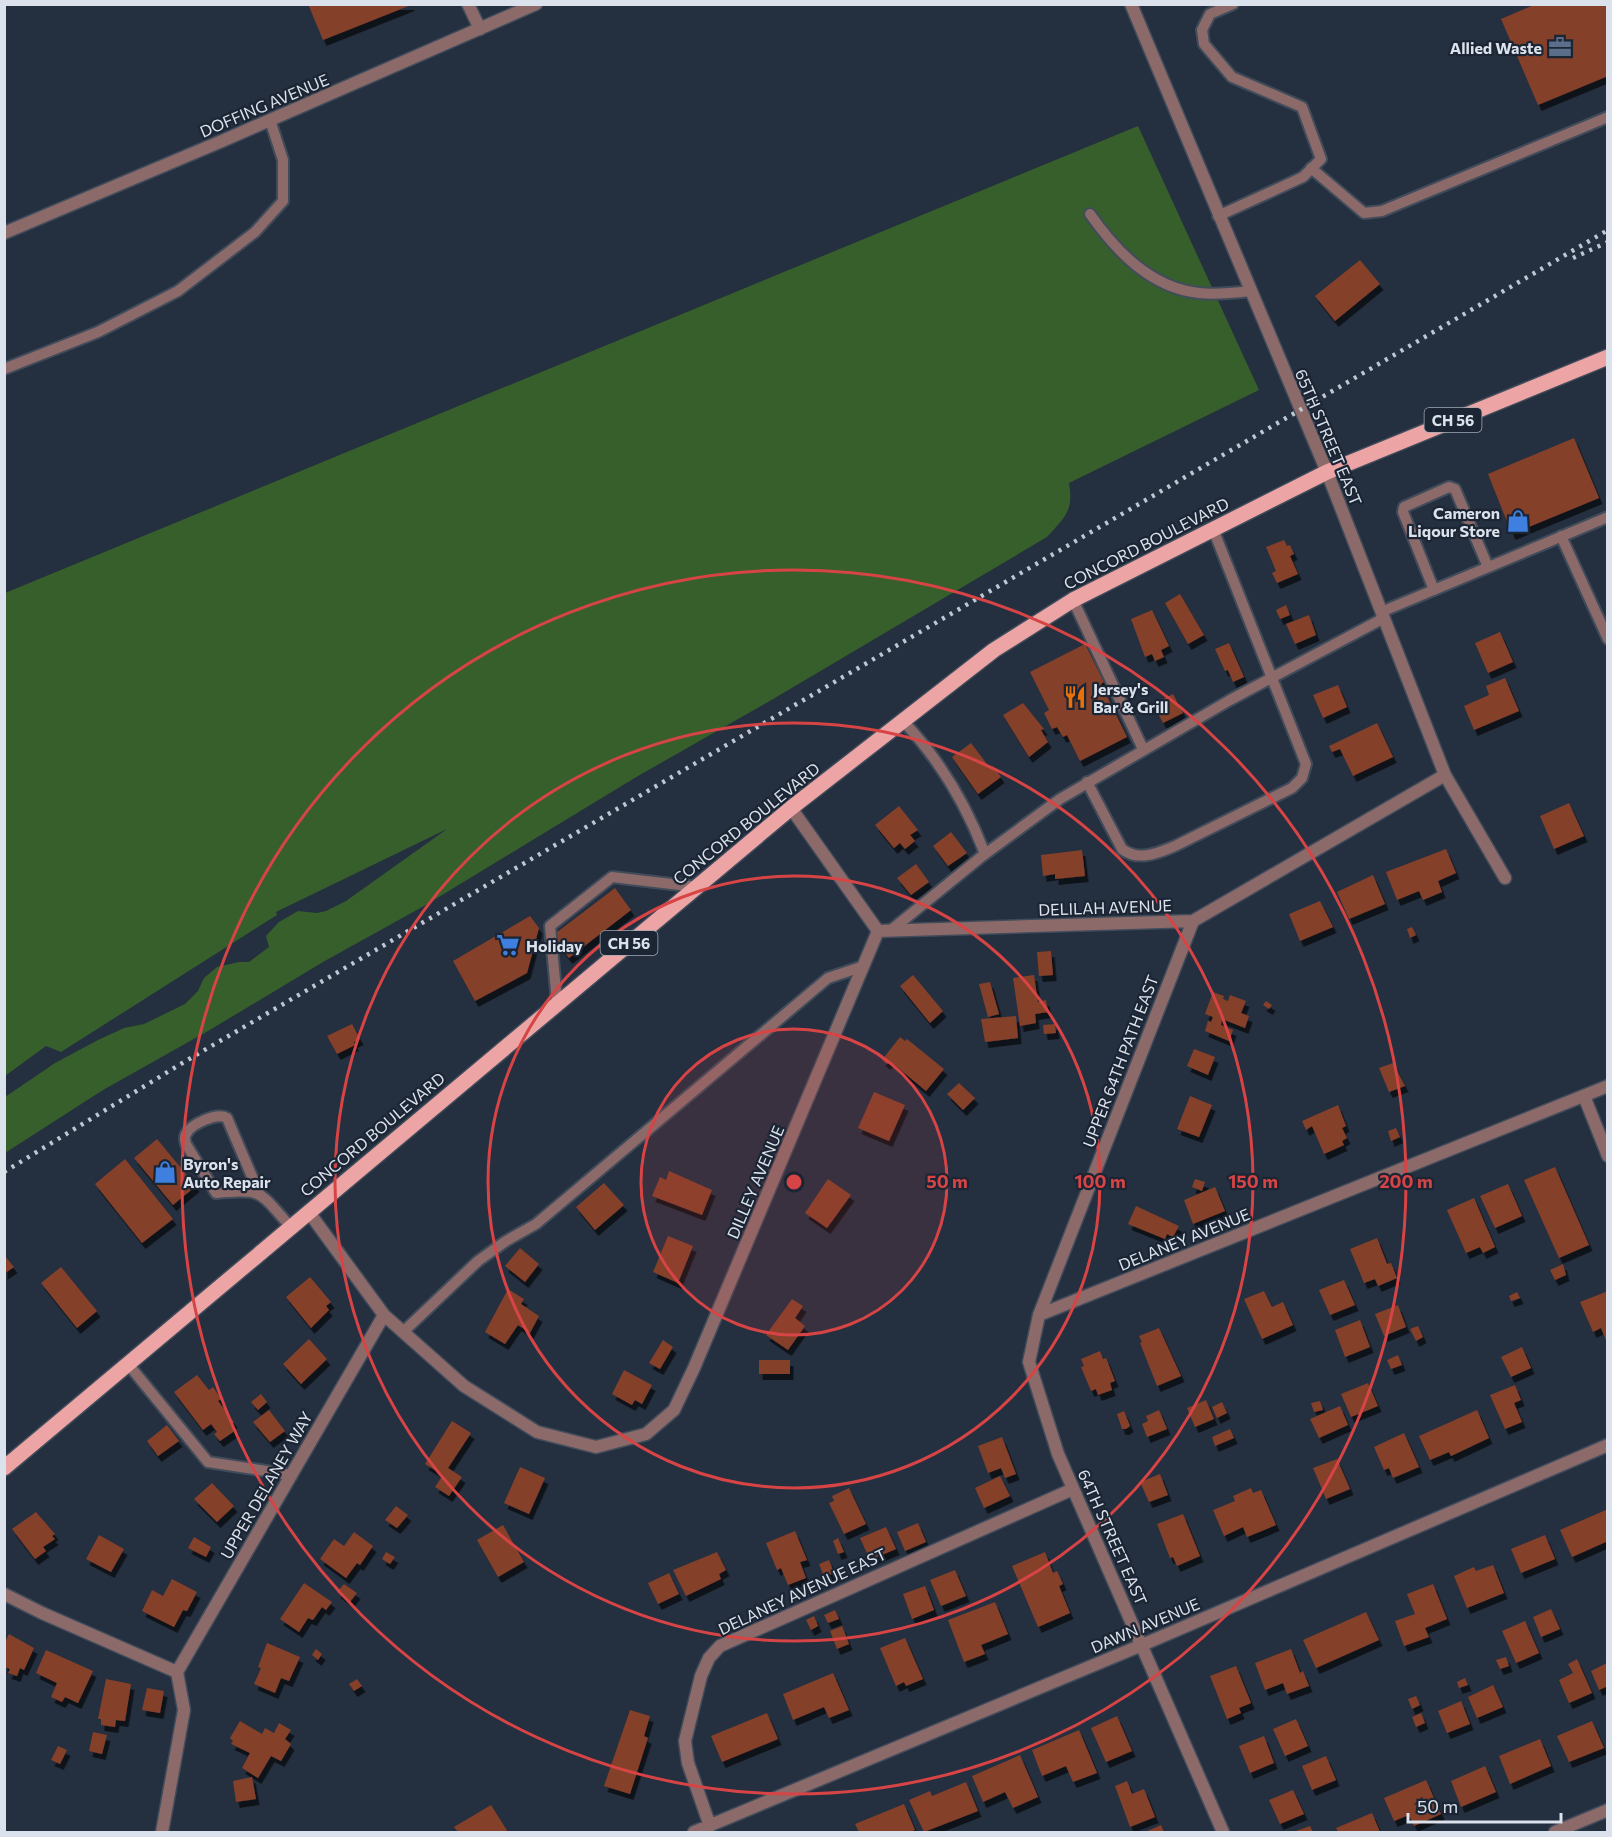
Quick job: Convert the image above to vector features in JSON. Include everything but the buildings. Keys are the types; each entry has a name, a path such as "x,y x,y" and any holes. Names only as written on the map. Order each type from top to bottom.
{"main road":[{"name":"CONCORD BOULEVARD","path":"4,1468 791,808 994,650 1073,600 1327,472 1606,361"}],"street":[{"path":"468,4 480,29"},
{"name":"DOFFING AVENUE","path":"4,233 536,4"},
{"name":"65TH STREET EAST","path":"1131,4 1327,472 1445,775 1505,878"},
{"name":"DELILAH AVENUE","path":"884,931 1193,921 1445,775"},
{"path":"791,808 884,931"},
{"name":"UPPER 64TH PATH EAST","path":"1039,1315 1193,921"},
{"name":"DILLEY AVENUE","path":"403,1332 464,1386 537,1432 596,1448 646,1434 674,1410 694,1368 864,966 884,931"},
{"name":"DELANEY AVENUE","path":"1039,1315 1608,1086"},
{"path":"1584,1096 1608,1156"},
{"path":"308,1211 384,1316 403,1332"},
{"name":"64TH STREET EAST","path":"1039,1315 1029,1362 1058,1454 1223,1833"},
{"name":"UPPER DELANEY WAY","path":"177,1672 384,1316"},
{"name":"DAWN AVENUE","path":"694,1833 1142,1645 1608,1445"},
{"name":"DELANEY AVENUE EAST","path":"710,1826 688,1762 685,1742 701,1676 709,1658 720,1646 1073,1489"},
{"path":"4,1594 177,1672 184,1710 162,1833"},
{"path":"1555,1833 1608,1810"}],"lane":[{"path":"1218,216 1303,177 1321,159 1302,107 1232,77 1204,44 1202,30 1210,14 1233,4"},
{"path":"1311,168 1364,213 1382,211 1608,117"},
{"path":"4,369 98,332 178,291 255,232 283,201 283,160 270,120"},
{"path":"1090,214 1125,257 1148,274 1173,287 1197,293 1250,291"},
{"path":"1434,590 1403,512 1404,507 1449,487 1455,489 1488,567"},
{"path":"884,931 1060,799 1143,749 1383,615 1434,590 1608,517"},
{"path":"1087,782 1122,849 1129,855 1137,856 1158,853 1292,788 1302,778 1306,764 1213,529"},
{"path":"1561,536 1608,639"},
{"path":"1073,600 1143,749"},
{"path":"903,721 932,753 959,795 985,854"},
{"path":"557,1002 550,926 612,877 697,887"},
{"path":"403,1332 478,1261 506,1241 536,1224 828,978 864,966"},
{"path":"259,1193 227,1118 222,1115 213,1116 188,1131 185,1137 186,1144 216,1193 254,1191 259,1193 290,1226"},
{"path":"128,1364 208,1462 292,1475"}],"green space":[{"path":"1138,126 1259,390 1069,483 1070,500 1067,513 1047,537 638,776 424,906 103,1090 5,1153 5,1097 55,1063 98,1040 124,1028 144,1024 185,1004 198,991 204,978 217,967 249,962 269,947 266,936 279,922 298,911 317,913 346,901 447,829 276,912 277,915 61,1052 46,1046 5,1076 5,593"}],"railway":[{"path":"4,1172 184,1062 1608,230"},
{"path":"1573,258 1608,242"}],"place":[{"name":"Allied Waste","path":"1560,47"},
{"name":"Cameron Liqour Store","path":"1518,521"},
{"name":"Jersey's Bar & Grill","path":"1075,697"},
{"name":"Holiday","path":"508,945"},
{"name":"Byron's Auto Repair","path":"165,1172"}]}
